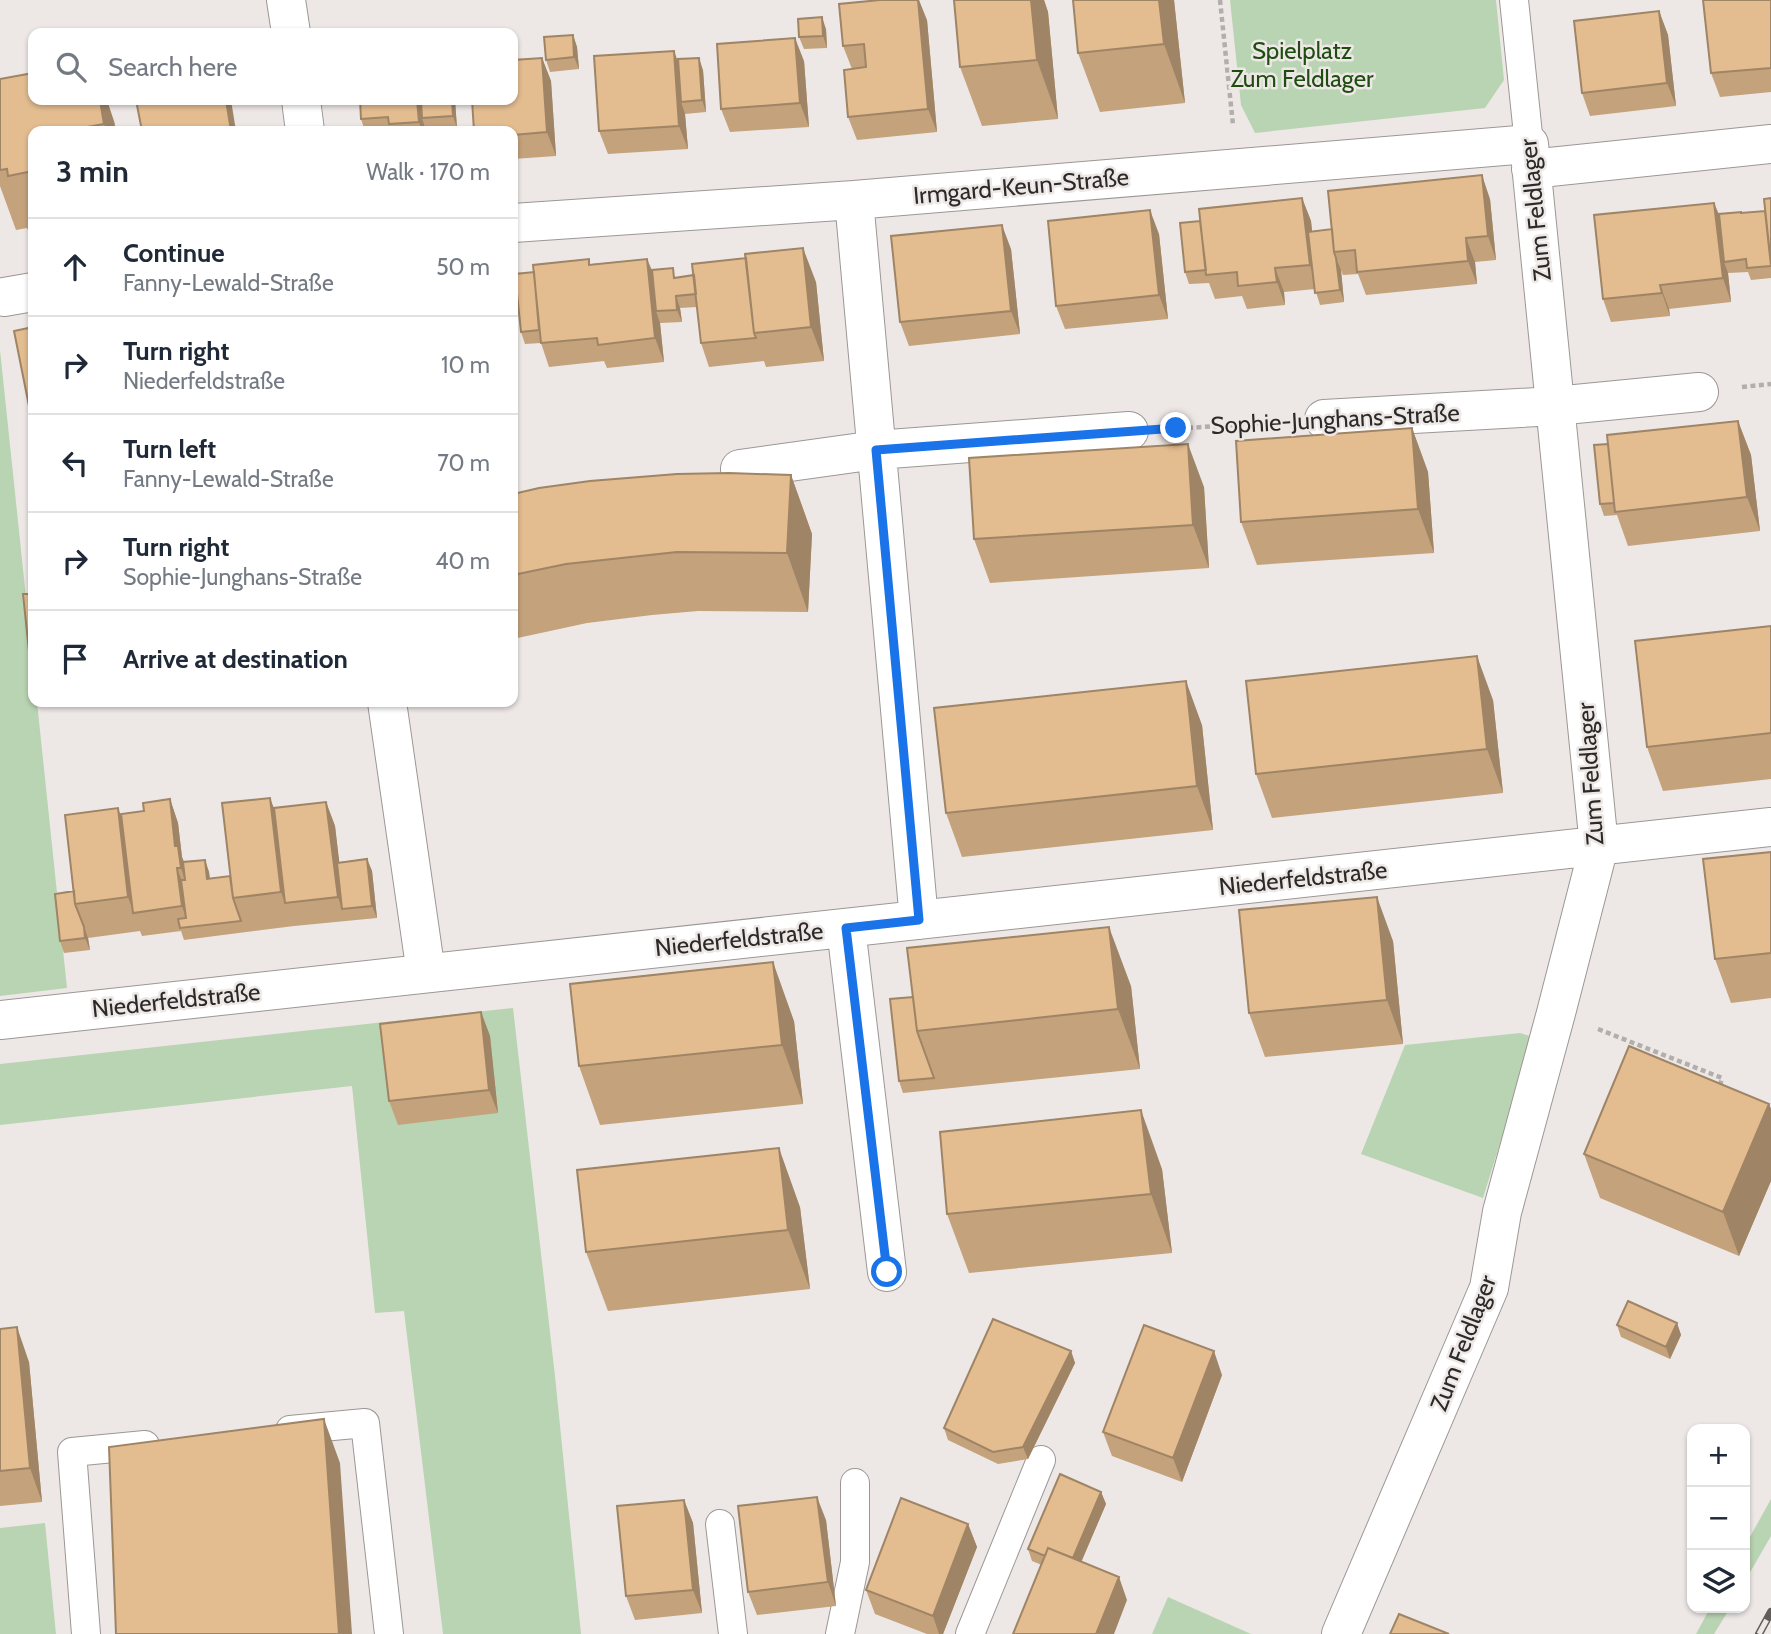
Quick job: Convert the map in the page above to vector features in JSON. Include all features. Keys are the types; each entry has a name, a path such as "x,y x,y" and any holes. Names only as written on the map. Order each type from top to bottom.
{"street":[{"path":"286,0 290,28"},
{"path":"302,105 304,126"},
{"name":"Irmgard-Keun-Straße","path":"518,223 854,200 1237,167 1771,144"},
{"name":"Zum Feldlager","path":"1341,1634 1489,1288 1502,1212 1599,846 1530,156"},
{"path":"854,200 919,920"},
{"name":"Sophie-Junghans-Straße","path":"1324,419 1555,406 1699,392"},
{"path":"740,469 876,450 1129,431"},
{"path":"388,707 426,973"},
{"name":"Niederfeldstraße","path":"0,1020 1771,827"},
{"path":"846,928 887,1272"}],"lane":[{"name":"Zum Feldlager","path":"1514,0 1530,156"},
{"path":"258,1433 365,1423 389,1634"},
{"path":"86,1634 72,1452 165,1443"},
{"path":"970,1634 1041,1460"},
{"path":"840,1634 855,1562 855,1483"},
{"path":"720,1524 733,1634"}],"path":[{"path":"1220,0 1237,167"},
{"name":"Sophie-Junghans-Straße","path":"1129,431 1324,419"},
{"path":"1556,1013 1723,1078 1718,1091"}],"green space":[{"name":"Spielplatz Zum Feldlager","path":"1230,0 1496,0 1504,80 1485,108 1255,133 1241,105"},
{"path":"0,350 28,616 28,707 38,707 67,988 0,996"},
{"path":"513,1008 581,1634 443,1634 404,1311 375,1313 352,1086 0,1125 0,1064"},
{"path":"1520,1033 1533,1037 1483,1198 1361,1154 1405,1045"},
{"path":"1771,1499 1771,1536 1750,1572 1750,1537"},
{"path":"45,1523 56,1634 0,1634 0,1528"},
{"path":"1168,1597 1251,1634 1152,1634"},
{"path":"1707,1613 1727,1613 1714,1634 1696,1634"}],"building":[{"path":"918,0 928,109 848,117 844,70 866,67 864,44 843,46 839,4"},
{"path":"954,0 1031,0 1037,60 960,67"},
{"path":"1073,0 1159,0 1164,44 1078,53"},
{"path":"1703,0 1771,0 1771,68 1711,73"},
{"path":"1659,11 1667,83 1582,93 1574,21"},
{"path":"822,17 823,36 799,37 798,19"},
{"path":"573,35 574,57 546,60 544,37"},
{"path":"795,38 800,103 721,109 717,44"},
{"path":"674,51 679,126 599,131 594,56"},
{"path":"542,58 547,132 518,135 518,126 474,126 472,105 518,105 518,60"},
{"path":"699,58 702,100 681,102 678,59"},
{"path":"28,74 28,105 101,105 104,124 28,126 28,172 8,176 7,169 0,170 0,79"},
{"path":"137,105 227,105 230,126 141,126"},
{"path":"360,105 417,105 419,122 389,124 388,117 361,119"},
{"path":"421,105 452,105 453,116 422,118"},
{"path":"1482,175 1488,236 1466,238 1468,261 1357,272 1355,250 1334,252 1328,191"},
{"path":"1302,198 1310,265 1275,268 1277,282 1238,286 1237,272 1206,275 1199,209"},
{"path":"1771,198 1771,264 1764,199"},
{"path":"1714,203 1723,278 1660,285 1662,293 1603,299 1594,215"},
{"path":"1150,210 1159,295 1056,306 1048,221"},
{"path":"1765,211 1771,266 1747,268 1746,259 1724,262 1719,214"},
{"path":"1200,221 1206,270 1185,272 1180,223"},
{"path":"1002,225 1011,311 900,322 891,236"},
{"path":"1332,229 1340,290 1315,293 1308,232"},
{"path":"803,248 811,327 754,333 745,254"},
{"path":"746,258 756,338 701,343 692,264"},
{"path":"589,259 589,265 647,259 655,338 598,345 597,338 541,343 533,265"},
{"path":"673,268 674,278 694,275 696,294 676,296 677,310 656,311 652,270"},
{"path":"534,272 539,330 521,332 518,274"},
{"path":"28,328 28,401 14,331"},
{"path":"1738,421 1747,497 1615,512 1607,435"},
{"path":"1412,428 1418,509 1241,522 1236,441"},
{"path":"1188,444 1193,525 974,539 969,458"},
{"path":"1608,444 1614,503 1600,504 1594,445"},
{"path":"677,474 791,475 787,553 677,552 566,564 518,574 518,493 590,481"},
{"path":"23,594 28,594 28,642"},
{"path":"1771,626 1771,733 1647,747 1635,641"},
{"path":"1477,656 1487,749 1256,774 1246,681"},
{"path":"1186,681 1197,786 946,813 934,708"},
{"path":"270,798 281,892 233,898 222,803"},
{"path":"170,799 175,846 178,846 181,868 177,868 182,906 133,913 121,814 144,811 143,803"},
{"path":"326,802 338,897 285,903 274,808"},
{"path":"118,808 128,897 75,904 65,815"},
{"path":"1771,852 1771,953 1715,959 1703,859"},
{"path":"367,859 372,906 342,909 337,863"},
{"path":"205,860 207,879 230,876 233,898 241,921 180,928 178,919 186,918 181,880 185,880 183,862"},
{"path":"74,891 85,938 60,941 55,894"},
{"path":"1377,897 1387,1000 1249,1013 1239,910"},
{"path":"1109,927 1118,1009 917,1031 907,948"},
{"path":"773,962 782,1045 579,1066 570,984"},
{"path":"913,997 917,1031 934,1078 899,1081 890,999"},
{"path":"481,1012 489,1090 389,1101 380,1024"},
{"path":"1629,1046 1769,1104 1723,1212 1584,1154"},
{"path":"1141,1110 1151,1194 947,1214 940,1132"},
{"path":"779,1148 788,1230 586,1252 577,1170"},
{"path":"1628,1301 1677,1323 1666,1347 1617,1325"},
{"path":"993,1319 1071,1351 1023,1447 993,1452 944,1428"},
{"path":"1144,1325 1214,1351 1173,1458 1103,1432"},
{"path":"17,1327 30,1468 0,1471 0,1329"},
{"path":"324,1419 339,1634 116,1634 109,1447"},
{"path":"1060,1474 1101,1492 1073,1558 1048,1548 1045,1556 1028,1549"},
{"path":"817,1497 828,1582 748,1592 738,1506"},
{"path":"901,1498 968,1524 933,1616 866,1590"},
{"path":"684,1500 693,1590 626,1596 617,1506"},
{"path":"1048,1548 1119,1577 1096,1634 1013,1634"},
{"path":"1399,1614 1449,1634 1390,1634"}],"railway":[{"path":"1759,1634 1771,1612"}],"route":[{"path":"887,1272 846,928 919,920 876,450 1176,428"}]}
